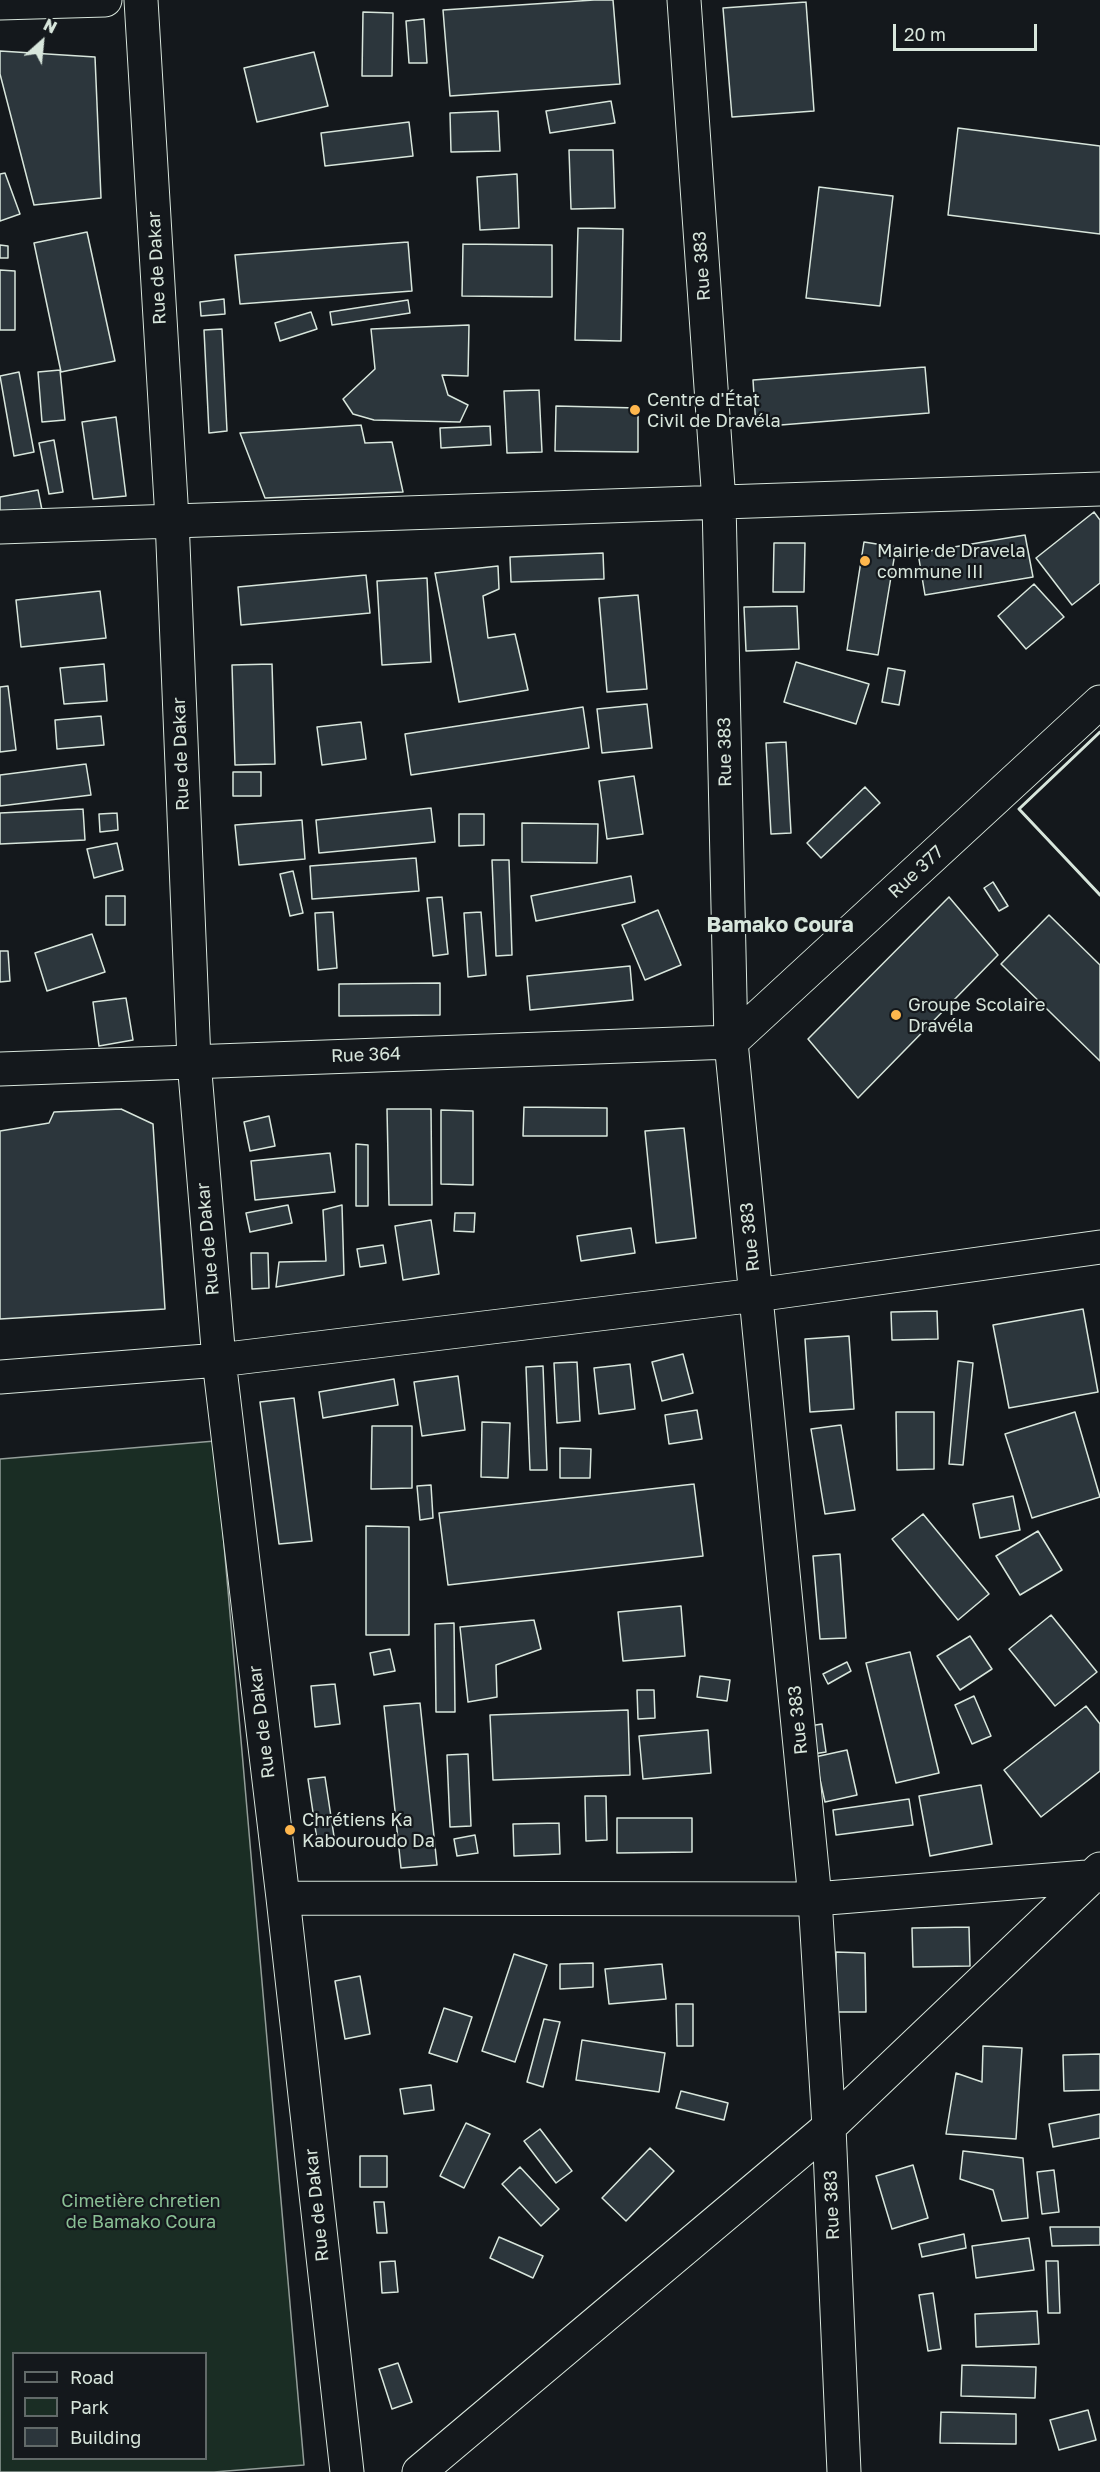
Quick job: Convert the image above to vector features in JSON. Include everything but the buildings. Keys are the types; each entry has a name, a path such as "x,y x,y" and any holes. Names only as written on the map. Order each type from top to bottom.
{"street":[{"path":"0,3 105,0"},
{"name":"Rue de Dakar","path":"141,0 172,519 194,1062 219,1360 283,1898 347,2472"},
{"name":"Rue 383","path":"684,0 719,502 731,1042 816,1899 829,2127 844,2472"},
{"path":"0,527 172,519 1100,489"},
{"name":"Rue 377","path":"731,1042 1100,702"},
{"name":"Rue 364","path":"0,1069 731,1042"},
{"path":"0,1377 219,1360 756,1294 1100,1247"},
{"path":"283,1898 816,1899 1097,1874"},
{"path":"419,2472 829,2127 1097,1874"}],"green space":[{"name":"Cimetière chretien de Bamako Coura","path":"215,1441 304,2465 214,2472 0,2472 0,1459"}],"wall":[{"path":"1100,732 1019,809 1100,895"}],"place":[{"name":"Centre d'État Civil de Dravéla","path":"635,410"},
{"name":"Mairie de Dravela commune III","path":"865,561"},
{"name":"Groupe Scolaire Dravéla","path":"896,1015"},
{"name":"Chrétiens Ka Kabouroudo Da","path":"290,1830"}],"district":[{"name":"Bamako Coura","path":"780,925"}]}
